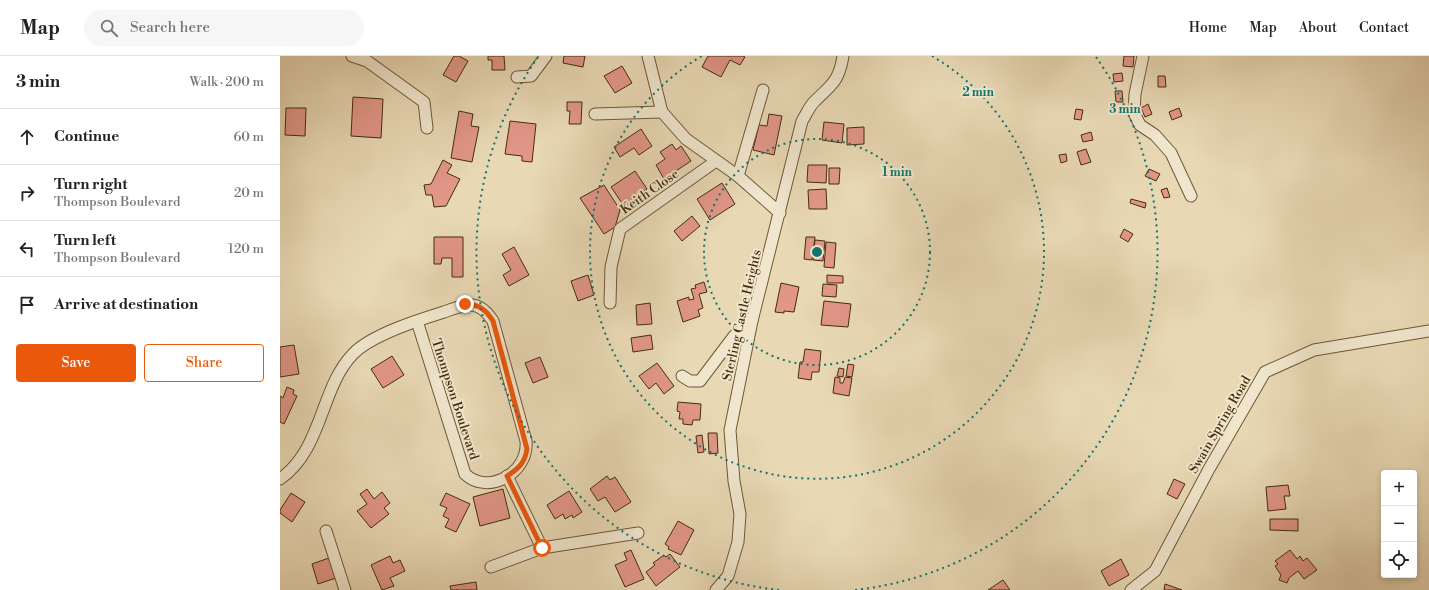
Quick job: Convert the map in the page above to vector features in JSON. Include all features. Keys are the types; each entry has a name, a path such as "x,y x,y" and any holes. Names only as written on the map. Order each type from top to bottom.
{"street":[{"path":"352,56 367,61 424,102 427,128"},
{"path":"517,77 531,76 546,56"},
{"path":"648,56 662,112 686,139 738,176 780,213"},
{"name":"Sterling Castle Heights","path":"716,590 728,576 738,542 740,514 734,481 730,430 752,321 802,121 813,103 831,88 841,69 843,56"},
{"path":"1143,56 1135,94 1134,113 1140,125 1155,135 1171,153 1192,196"},
{"path":"738,176 763,90"},
{"path":"595,114 662,112"},
{"name":"Keith Close","path":"610,303 611,267 620,229 716,161"},
{"name":"Thompson Boulevard","path":"280,479 296,464 311,442 336,380 344,364 354,353 368,343 416,321 465,304 480,307 488,312 493,321 527,449 518,469 507,476 483,483 476,482 465,474 416,321"},
{"path":"682,376 690,381 700,382 734,336 752,321"},
{"name":"Swain Spring Road","path":"1131,590 1155,571 1209,469 1265,372 1314,350 1429,331"},
{"path":"507,476 542,548"},
{"path":"326,531 345,590"},
{"path":"491,567 542,548 638,532"}],"building":[{"path":"454,56 459,56 468,61 456,82 443,75"},
{"path":"488,56 504,56 505,70 492,70 492,60 488,60"},
{"path":"564,56 585,56 583,67 563,63"},
{"path":"708,56 745,57 740,65 730,60 721,77 702,67"},
{"path":"1124,56 1134,56 1133,67 1123,66"},
{"path":"622,66 632,83 615,93 604,76"},
{"path":"1122,73 1123,81 1114,82 1113,74"},
{"path":"1158,76 1165,76 1166,87 1158,87"},
{"path":"1115,91 1122,91 1123,102 1116,102"},
{"path":"353,97 383,99 381,138 351,136"},
{"path":"567,102 582,102 581,124 569,124 570,111 567,111"},
{"path":"1148,104 1152,114 1145,117 1141,108"},
{"path":"286,108 306,108 305,136 285,135"},
{"path":"1179,108 1182,116 1172,120 1169,112"},
{"path":"1076,109 1083,110 1081,120 1074,119"},
{"path":"459,111 473,114 471,126 479,127 472,162 451,158"},
{"path":"769,114 782,116 774,155 753,150 759,125 767,126"},
{"path":"510,121 536,124 532,162 522,161 522,156 505,154"},
{"path":"824,122 844,124 842,143 822,140"},
{"path":"864,127 864,144 847,145 847,128"},
{"path":"641,129 652,146 639,155 634,148 620,157 614,147"},
{"path":"1091,132 1093,140 1083,142 1081,135"},
{"path":"672,144 676,150 681,146 691,161 664,179 656,165 665,159 660,152"},
{"path":"1086,149 1091,162 1081,165 1077,152"},
{"path":"1066,154 1067,161 1061,163 1059,155"},
{"path":"443,160 452,165 447,173 460,179 446,206 434,207 432,195 426,195 424,185 431,184"},
{"path":"808,165 827,165 826,183 807,182"},
{"path":"829,168 840,168 839,184 829,184"},
{"path":"1149,169 1160,174 1156,181 1145,176"},
{"path":"635,171 647,189 635,197 640,204 628,212 611,187"},
{"path":"722,183 735,204 710,220 697,199"},
{"path":"604,185 620,210 615,227 604,234 580,198"},
{"path":"1167,188 1170,197 1164,198 1161,190"},
{"path":"826,189 827,209 809,209 808,190"},
{"path":"1131,199 1146,203 1145,208 1130,203"},
{"path":"692,216 700,226 682,241 674,231"},
{"path":"1124,229 1133,234 1128,242 1120,237"},
{"path":"434,237 463,237 463,277 452,277 452,258 442,258 441,264 434,264"},
{"path":"806,237 815,237 812,260 804,259"},
{"path":"815,240 825,241 823,261 813,260"},
{"path":"826,242 836,243 834,268 824,267"},
{"path":"514,247 529,275 509,286 503,275 511,270 502,254"},
{"path":"588,275 594,295 578,301 571,281"},
{"path":"827,275 843,276 843,283 827,283"},
{"path":"704,282 707,292 699,294 703,308 698,310 700,316 683,322 677,301 689,297 689,300 694,299 691,289 696,288 695,285"},
{"path":"781,283 799,287 794,312 775,312"},
{"path":"823,284 837,285 836,297 822,296"},
{"path":"824,301 851,304 848,327 821,325"},
{"path":"650,303 652,324 637,325 636,305"},
{"path":"651,335 653,349 633,352 631,338"},
{"path":"294,345 299,374 280,377 280,347"},
{"path":"805,349 821,351 819,372 812,372 811,380 798,378 800,362 803,362"},
{"path":"392,356 404,375 383,388 371,369"},
{"path":"540,357 548,377 533,383 525,363"},
{"path":"657,363 674,386 664,394 656,383 649,389 639,376"},
{"path":"848,364 854,365 852,377 846,376"},
{"path":"839,368 844,369 843,377 837,376"},
{"path":"835,377 840,378 840,383 843,383 845,377 852,378 849,396 833,393"},
{"path":"287,387 294,390 293,394 297,396 284,424 280,422 280,396 283,398"},
{"path":"678,402 701,404 700,420 693,420 692,425 683,424 683,419 679,419 680,412 677,411"},
{"path":"708,433 717,433 718,453 709,454"},
{"path":"702,435 704,452 698,453 696,436"},
{"path":"607,476 610,480 615,477 631,502 615,512 605,497 598,501 590,489"},
{"path":"1174,479 1185,484 1177,499 1167,494"},
{"path":"1288,485 1290,496 1284,496 1286,509 1268,511 1266,487"},
{"path":"367,489 374,499 382,492 390,503 384,508 389,514 371,528 357,511 367,504 360,494"},
{"path":"503,489 510,518 480,526 473,497"},
{"path":"569,491 582,512 573,518 572,515 565,519 563,514 555,519 547,505"},
{"path":"291,493 305,502 292,522 280,513 280,510"},
{"path":"446,493 470,504 456,532 445,527 449,519 443,516 447,508 440,505"},
{"path":"1270,519 1298,519 1298,531 1270,530"},
{"path":"678,521 694,530 681,555 668,549 669,547 665,544"},
{"path":"631,550 644,579 625,587 615,565 627,560 624,553"},
{"path":"1290,550 1297,559 1300,556 1303,561 1307,558 1317,570 1304,579 1298,571 1289,578 1287,583 1279,580 1281,575 1275,566 1278,564 1275,561"},
{"path":"670,554 680,567 656,586 646,572 655,565 653,563 664,555 666,557"},
{"path":"390,556 393,563 400,560 405,571 390,578 394,586 382,590 371,565"},
{"path":"329,558 336,578 318,584 312,564"},
{"path":"1121,559 1129,575 1109,586 1101,571"},
{"path":"1003,580 1010,590 988,590"},
{"path":"476,582 477,590 451,590 450,586"},
{"path":"1165,584 1182,590 1164,590"}],"route":[{"path":"465,304 473,304 480,307 488,312 493,321 527,449 526,456 518,469 507,476 542,548"}]}
